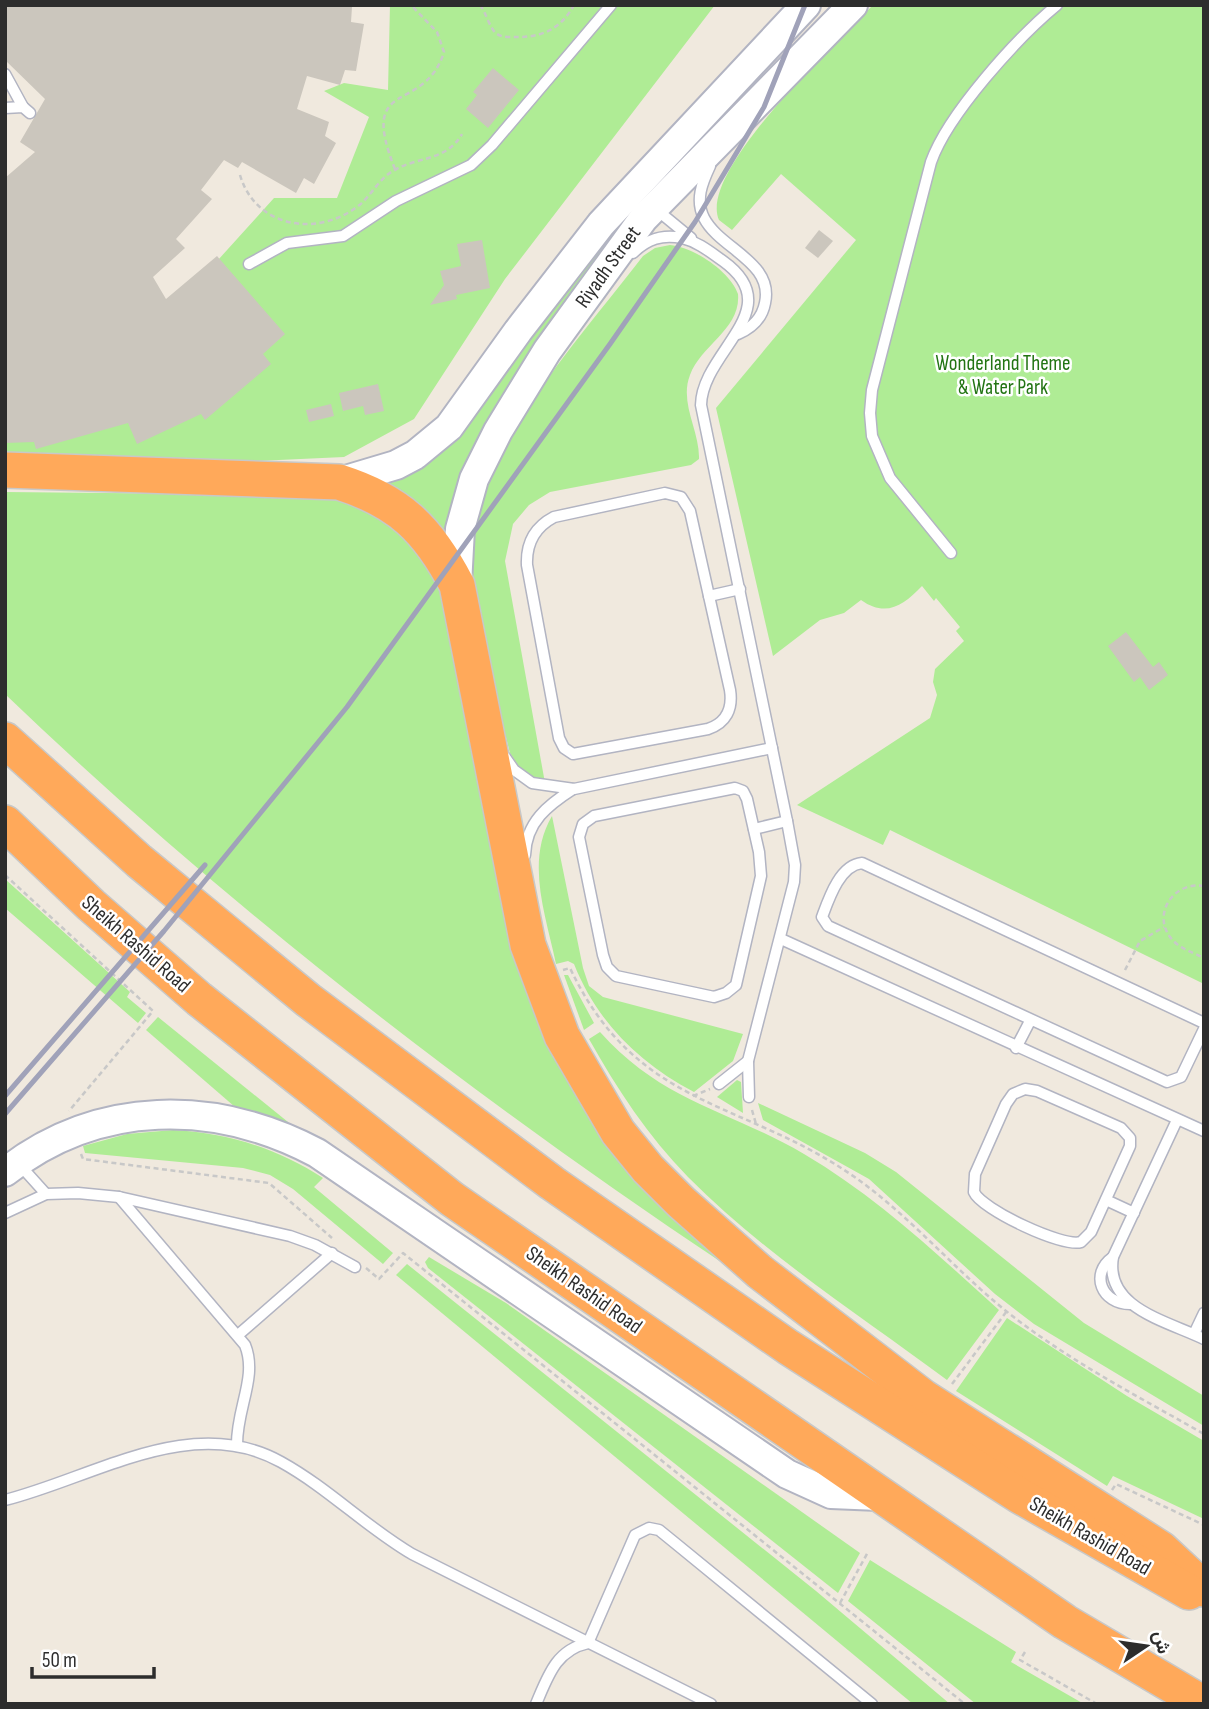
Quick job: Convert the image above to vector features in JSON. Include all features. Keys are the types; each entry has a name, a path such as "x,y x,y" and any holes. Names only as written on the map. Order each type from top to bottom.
{"highway":[{"path":"5,470 339,482 369,492 397,508 420,528 441,554 457,585 528,945 553,1016 593,1094 648,1169 760,1272 923,1397 1153,1543 1204,1589"},
{"name":"Sheikh Rashid Road","path":"5,740 139,861 308,1000 542,1176 788,1347 904,1422 1020,1496 1204,1601"},
{"name":"Sheikh Rashid Road","path":"5,823 38,856 198,999 452,1199 878,1496 1065,1622 1204,1704"},
{"path":"5,844 38,856"}],"main road":[{"name":"Riyadh Street","path":"339,482 396,465 415,455 449,427 583,247 806,5"},
{"name":"Riyadh Street","path":"457,585 460,529 474,479 498,431 588,293 655,206 853,5"},
{"path":"655,206 653,193 657,181 689,139 694,127"},
{"path":"11,1167 74,1131 107,1120 169,1113 230,1119 290,1138 343,1170 787,1474 831,1494 878,1496"}],"lane":[{"path":"249,264 288,243 343,236 396,201 471,165 492,145 611,5"},
{"path":"951,553 890,478 879,458 871,424 872,390 931,162 943,134 1025,35 1057,5"},
{"path":"5,74 27,110 5,108"},
{"path":"728,130 704,177 699,203 710,227 753,265 765,285 764,308 759,318 748,330 738,334"},
{"path":"655,206 665,219 741,278 748,303 738,334 708,373 701,405 787,821 795,874 748,1061 749,1097"},
{"path":"588,293 607,283 635,251 653,239 675,237 695,241"},
{"path":"664,493 676,494 685,500 690,511 709,596 731,697 726,718 708,729 583,754 568,751 559,738 527,565 528,548 540,526 562,514 664,493"},
{"path":"709,596 740,589"},
{"path":"475,670 489,696 496,724"},
{"path":"502,748 509,764 526,780 546,787 574,789 772,748"},
{"path":"735,788 746,795 754,829 761,864 759,888 738,979 731,990 720,996 708,997 622,979 611,972 604,962 579,837 588,819 735,788"},
{"path":"526,871 525,848 535,820 547,807 574,789"},
{"path":"754,829 787,821"},
{"path":"1204,1023 869,865 855,864 844,872 823,914 825,925 1167,1082 1181,1077 1204,1030"},
{"path":"528,945 530,894"},
{"path":"780,939 1204,1131"},
{"path":"1016,1048 1030,1021"},
{"path":"719,1084 748,1061"},
{"path":"1025,1089 1037,1091 1128,1134 1130,1146 1106,1200 1088,1236 1081,1242 1071,1244 980,1202 974,1192 973,1179 1013,1094 1025,1089"},
{"path":"1177,1119 1114,1256 1107,1261 1100,1275 1102,1291 1114,1302 1130,1304 1199,1336 1204,1313"},
{"path":"11,1167 47,1194"},
{"path":"5,1213 47,1194 119,1197 290,1236 357,1264"},
{"path":"119,1197 238,1335 250,1357 251,1369 239,1413 237,1446"},
{"path":"1106,1200 1134,1213"},
{"path":"238,1335 332,1254"},
{"path":"5,1500 148,1452 192,1444 237,1446 280,1461 379,1534 412,1554 711,1704"},
{"path":"588,1643 635,1535 643,1529 654,1528 872,1704"},
{"path":"536,1704 559,1658 577,1646 588,1643"}],"path":[{"path":"395,169 383,126 388,106 392,100 427,82 444,52 437,32 411,5"},
{"path":"480,5 495,33 502,36 527,37 556,28 567,18 574,5"},
{"path":"240,175 244,189 261,211 283,222 308,224 333,219 355,208 395,169 446,153 462,134"},
{"path":"5,875 153,1011 68,1112 83,1159 269,1183 339,1244"},
{"path":"1204,886 1183,888 1170,897 1164,911 1164,927 1178,946 1204,958"},
{"path":"1119,983 1140,941 1164,927"},
{"path":"554,971 570,968 591,1009 619,1044 654,1074 693,1096 807,1148 855,1177 898,1211 1007,1311 1110,1379 1204,1434"},
{"path":"693,1096 719,1084"},
{"path":"749,1097 757,1125"},
{"path":"357,1264 379,1279 403,1253 965,1704"},
{"path":"949,1389 1007,1311"},
{"path":"1110,1492 1116,1484 1204,1525"},
{"path":"840,1603 868,1552"},
{"path":"1025,1652 1020,1660 1097,1704"}],"green space":[{"path":"390,5 715,5 505,279 414,419 344,457 257,461 5,453 5,375 87,360 209,270 274,198 337,198 369,117 324,91 344,83 388,90"},
{"name":"Wonderland Theme & Water Park","path":"873,5 1204,5 1204,984 890,830 883,845 797,805 930,718 937,695 933,682 935,669 964,641 956,631 960,627 936,598 934,601 922,586 894,607 879,608 861,600 844,613 820,620 773,656 716,408 856,240 781,174 732,230 719,220 718,198 729,171 775,107"},
{"path":"630,208 635,214 586,272 544,335 459,482 446,536 382,483"},
{"path":"670,245 689,250 710,262 734,285 738,294 733,317 695,364 687,386 688,406 699,459 691,465 550,492 529,505 513,524 505,561 545,783 521,770 510,753 474,601 471,571 475,528 488,485 507,444 531,403 643,256 655,248"},
{"path":"5,492 294,495 346,500 392,522 437,575 542,1031 557,1063 595,1123 726,1261 724,1264 536,1133 352,995 175,849 5,694"},
{"path":"552,816 589,986 603,997 743,1034 733,1061 694,1092 655,1068 622,1039 595,1004 574,964 568,961 556,964 543,908 539,870 544,834"},
{"path":"5,879 130,992 127,997 146,1013 138,1023 5,908"},
{"path":"564,975 568,975 594,1023 584,1030"},
{"path":"158,1017 288,1122 287,1124 235,1107 146,1030"},
{"path":"600,1032 624,1056 672,1090 776,1139 857,1189 906,1227 999,1310 947,1380 780,1258 688,1177 646,1129 611,1076 589,1039"},
{"path":"737,1080 741,1082 743,1113 717,1097"},
{"path":"758,1103 865,1153 896,1172 1084,1323 1204,1396 1204,1426 1034,1324 995,1294 869,1179 763,1120"},
{"path":"173,1130 213,1135 251,1144 306,1167 323,1178 314,1187 393,1253 383,1264 293,1189 270,1175 243,1168 85,1153 83,1146 127,1134"},
{"path":"429,1257 506,1303 860,1553 838,1593 428,1268 425,1262"},
{"path":"407,1264 816,1591 950,1704 913,1704 396,1275"},
{"path":"1007,1318 1127,1396 1204,1441 1204,1519 1113,1476 1107,1486 956,1391"},
{"path":"870,1560 1016,1652 1011,1662 1084,1704 976,1704 848,1601"}],"building":[{"path":"5,5 324,5 352,7 351,22 364,24 356,71 345,70 340,85 307,76 297,109 329,122 325,136 336,143 314,184 304,178 296,193 242,162 238,168 224,160 201,190 212,199 176,239 185,248 153,277 166,299 217,256 285,334 263,354 271,364 205,420 201,414 137,444 128,423 36,449 34,442 5,443 5,178 35,152 20,142 45,99 5,60"},
{"path":"493,68 519,90 488,128 466,109 477,95 473,92"},
{"path":"819,230 833,241 818,258 805,248"},
{"path":"482,240 490,288 456,295 457,299 430,305 444,285 440,271 461,266 457,244"},
{"path":"378,384 384,411 365,415 363,406 343,411 339,393"},
{"path":"331,404 334,416 309,422 306,410"},
{"path":"1126,632 1153,667 1159,662 1168,675 1149,690 1140,677 1134,682 1108,646"}],"railway":[{"path":"5,1114 164,931 347,707 610,344 695,222 764,107 805,5"},
{"path":"5,1096 205,865"}]}
